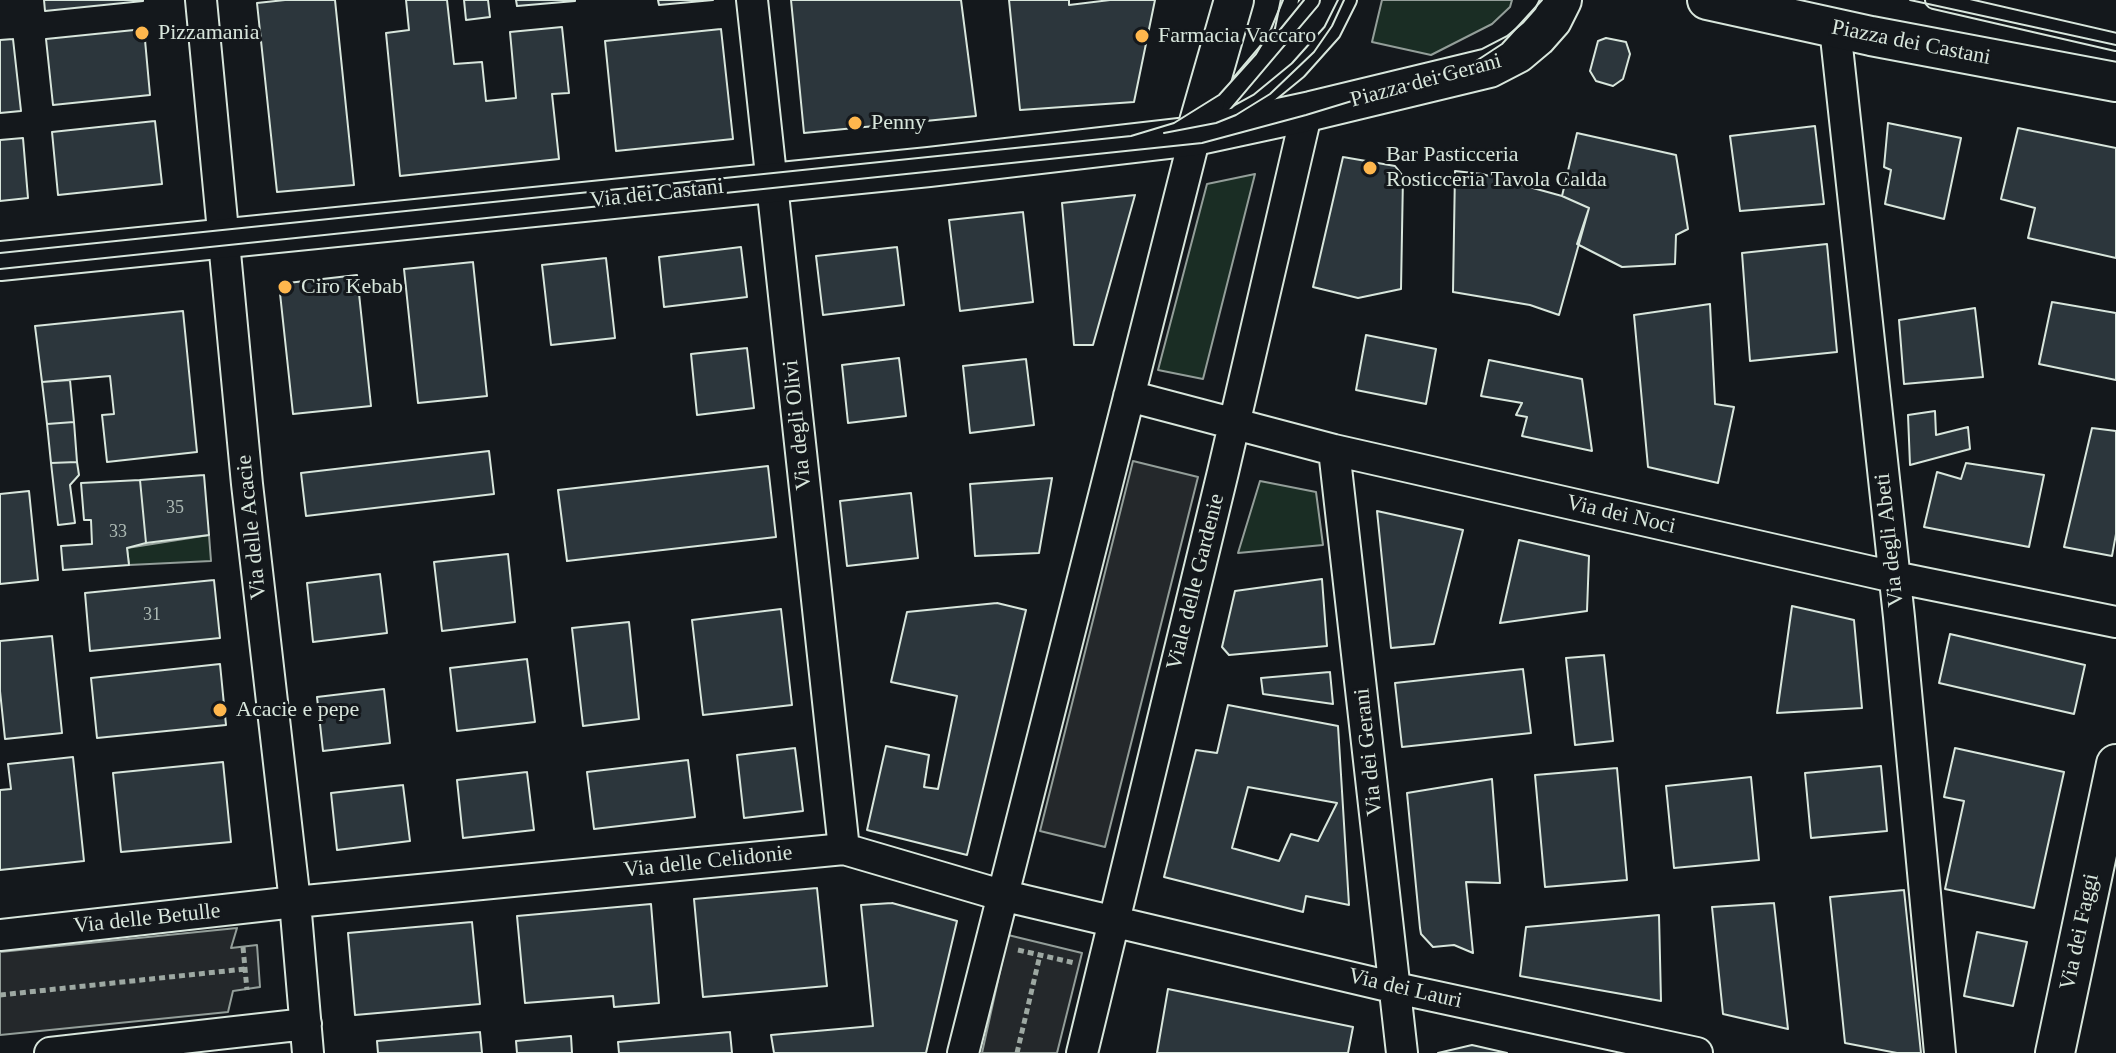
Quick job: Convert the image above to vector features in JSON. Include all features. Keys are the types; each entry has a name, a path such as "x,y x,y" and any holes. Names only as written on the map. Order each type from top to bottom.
{"street":[{"name":"Via delle Acacie","path":"201,0 247,484 295,902 307,1038"},
{"name":"Via degli Olivi","path":"752,0 844,849"},
{"path":"963,1053 1195,136 1234,0"},
{"name":"Piazza dei Gerani","path":"1311,111 1499,64 1537,37 1552,20 1562,0"},
{"name":"Piazza dei Castani","path":"1707,0 2116,82"},
{"name":"Via degli Abeti","path":"1835,28 1894,577 1940,1053"},
{"name":"Via dei Castani","path":"0,261 1195,136 1311,111"},
{"name":"Viale delle Gardenie","path":"1082,1053 1306,115 1311,111"},
{"name":"Via dei Noci","path":"1129,396 1334,450 1894,577 2116,622"},
{"name":"Via dei Gerani","path":"1334,450 1402,1053"},
{"name":"Via dei Faggi","path":"2055,1053 2116,764"},
{"name":"Via delle Celidonie","path":"295,902 844,849 1001,895 1114,921"},
{"name":"Via delle Betulle","path":"0,935 295,902"},
{"name":"Via dei Lauri","path":"1114,921 1396,988 1697,1053"},
{"path":"50,1053 307,1038"}],"lane":[{"path":"1282,35 1290,0"},
{"path":"1195,136 1311,0"},
{"path":"1195,136 1259,102 1282,85 1327,39 1348,0"},
{"path":"1934,0 2116,42"}],"path":[{"path":"243,947 247,990"},
{"path":"1005,947 1079,964"},
{"path":"1017,1053 1040,955"},
{"path":"0,995 245,969"}],"green space":[{"path":"1382,0 1512,0 1510,7 1492,24 1431,55 1372,42"},
{"path":"1255,174 1203,379 1158,370 1207,184"},
{"path":"1260,481 1316,492 1323,545 1238,553"},
{"path":"209,535 211,561 129,565 127,548"}],"shaded area":[{"path":"1133,461 1198,477 1105,847 1040,831"},
{"path":"237,928 231,948 257,945 260,987 233,991 228,1012 0,1035 0,952"},
{"path":"1008,935 1082,953 1057,1053 982,1053"}],"building":[{"path":"44,0 143,0 143,1 45,11"},
{"path":"335,0 354,185 277,192 257,3"},
{"path":"406,0 447,0 454,64 482,62 486,101 516,98 510,32 562,27 569,93 552,94 559,159 400,176 386,33 409,30"},
{"path":"464,0 488,0 490,17 466,20"},
{"path":"516,0 575,0 575,1 517,6"},
{"path":"658,0 713,0 659,5"},
{"path":"791,0 961,0 976,116 804,133"},
{"path":"1009,0 1069,0 1069,5 1110,0 1155,0 1134,102 1020,110"},
{"path":"144,29 150,95 53,105 46,39"},
{"path":"721,29 733,139 616,151 605,41"},
{"path":"1606,38 1626,42 1630,54 1623,79 1613,86 1596,81 1590,71 1598,41"},
{"path":"13,39 21,111 0,113 0,40"},
{"path":"155,121 162,184 58,195 52,132"},
{"path":"1888,123 1961,138 1944,219 1885,204 1891,170 1884,167"},
{"path":"1815,126 1824,204 1740,211 1730,136"},
{"path":"2018,128 2116,148 2116,258 2028,238 2035,208 2001,199"},
{"path":"1577,133 1676,155 1688,229 1676,235 1675,264 1622,267 1577,244 1589,208 1562,196"},
{"path":"23,138 28,198 0,201 0,140"},
{"path":"1343,157 1395,166 1403,176 1401,289 1358,298 1313,287"},
{"path":"1455,171 1482,174 1562,196 1589,208 1559,315 1530,305 1453,292"},
{"path":"1135,195 1093,345 1074,345 1062,203"},
{"path":"1023,212 1033,302 960,311 949,220"},
{"path":"1827,244 1837,352 1750,361 1742,253"},
{"path":"741,247 747,297 664,307 659,257"},
{"path":"897,247 904,305 823,315 816,256"},
{"path":"606,258 615,338 551,345 542,265"},
{"path":"473,262 487,396 418,403 404,269"},
{"path":"357,275 371,406 293,414 279,284"},
{"path":"2052,302 2116,313 2116,380 2039,364"},
{"path":"1710,304 1715,404 1734,407 1718,483 1648,467 1634,315"},
{"path":"1975,308 1983,377 1904,384 1899,320"},
{"path":"183,311 197,452 107,462 102,415 114,414 110,376 42,382 35,326"},
{"path":"1366,335 1436,349 1426,404 1356,390"},
{"path":"747,348 754,408 697,415 691,354"},
{"path":"899,358 906,416 848,423 842,365"},
{"path":"1026,359 1034,425 970,433 963,366"},
{"path":"1489,360 1582,379 1592,451 1522,436 1527,417 1516,415 1522,403 1481,396"},
{"path":"70,380 74,422 47,424 42,382"},
{"path":"1935,411 1936,435 1968,427 1970,449 1910,465 1908,415"},
{"path":"74,422 77,462 51,463 47,424"},
{"path":"2092,428 2116,431 2116,534 2112,556 2064,547"},
{"path":"489,451 494,494 306,516 301,473"},
{"path":"77,462 79,475 70,485 75,523 58,525 51,463"},
{"path":"1966,463 2044,475 2029,547 1924,527 1937,472 1961,479"},
{"path":"768,466 776,537 567,561 558,490"},
{"path":"204,475 209,535 146,543 140,480"},
{"path":"1052,478 1039,553 975,556 970,484"},
{"path":"140,480 146,543 127,548 129,565 63,570 61,546 92,544 91,520 84,520 81,483"},
{"path":"29,491 38,580 0,584 0,494"},
{"path":"911,493 918,558 847,566 840,501"},
{"path":"1377,511 1463,530 1434,644 1391,648"},
{"path":"1519,540 1589,556 1587,611 1500,623"},
{"path":"508,554 515,622 442,631 434,562"},
{"path":"380,574 387,633 313,642 307,583"},
{"path":"1322,579 1327,646 1229,655 1222,647 1235,591"},
{"path":"214,580 220,638 90,651 85,593"},
{"path":"997,603 1026,610 967,855 867,830 886,746 929,755 924,787 938,789 957,696 891,682 907,612"},
{"path":"1792,606 1854,620 1862,708 1777,713"},
{"path":"781,609 792,705 703,715 692,620"},
{"path":"629,622 639,719 583,726 572,628"},
{"path":"1950,634 2085,665 2074,714 1939,683"},
{"path":"52,636 62,733 5,739 0,691 0,641"},
{"path":"1604,655 1613,741 1575,745 1566,658"},
{"path":"527,659 535,722 457,731 450,668"},
{"path":"220,664 226,725 97,738 91,678"},
{"path":"1523,669 1531,733 1402,747 1395,683"},
{"path":"1330,672 1333,704 1263,694 1261,678"},
{"path":"384,689 390,743 323,751 317,697"},
{"path":"1228,705 1338,726 1349,905 1306,896 1303,912 1164,877 1196,750 1217,753","holes":["1248,787 1337,803 1318,841 1291,834 1279,861 1232,848"]},
{"path":"795,748 803,811 744,818 737,755"},
{"path":"1955,748 2064,772 2034,908 1945,889 1964,801 1944,797"},
{"path":"73,757 84,861 0,870 0,790 11,789 8,764"},
{"path":"688,760 695,817 594,829 587,772"},
{"path":"223,762 231,842 121,852 113,773"},
{"path":"1881,766 1887,831 1811,838 1805,773"},
{"path":"1617,768 1627,880 1545,887 1535,775"},
{"path":"527,772 534,830 463,838 457,780"},
{"path":"1751,777 1759,860 1674,868 1666,786"},
{"path":"1492,779 1500,883 1466,882 1473,953 1454,945 1433,947 1421,934 1407,793"},
{"path":"403,785 410,841 337,850 331,793"},
{"path":"817,888 827,986 703,997 694,899"},
{"path":"1904,890 1921,1053 1897,1053 1845,1043 1830,897"},
{"path":"892,903 957,921 926,1053 774,1053 771,1035 873,1026 861,905"},
{"path":"1774,903 1788,1029 1723,1014 1712,907"},
{"path":"651,904 659,1003 614,1007 613,996 525,1003 517,916"},
{"path":"1659,915 1661,1001 1520,976 1526,927"},
{"path":"472,922 480,1004 355,1015 348,933"},
{"path":"1977,932 2027,942 2013,1006 1964,996"},
{"path":"1168,989 1353,1027 1348,1053 1157,1053"},
{"path":"480,1032 482,1053 378,1053 377,1041"},
{"path":"730,1032 732,1053 619,1053 618,1042"},
{"path":"571,1036 572,1053 517,1053 516,1041"},
{"path":"1472,1045 1507,1053 1438,1053"}],"tram line":[{"path":"0,253 1131,136 1174,123 1219,95 1256,54 1283,0"},
{"path":"1274,37 1304,0"},
{"path":"1164,133 1216,123 1236,115 1270,94 1314,52 1332,26 1344,0"},
{"path":"0,269 1202,143 1470,65 1502,44 1542,0"},
{"path":"1910,0 2116,45"}],"place":[{"name":"Pizzamania","path":"142,33"},
{"name":"Farmacia Vaccaro","path":"1142,36"},
{"name":"Penny","path":"855,123"},
{"name":"Bar Pasticceria Rosticceria Tavola Calda","path":"1370,168"},
{"name":"Ciro Kebab","path":"285,287"},
{"name":"Acacie e pepe","path":"220,710"}]}
